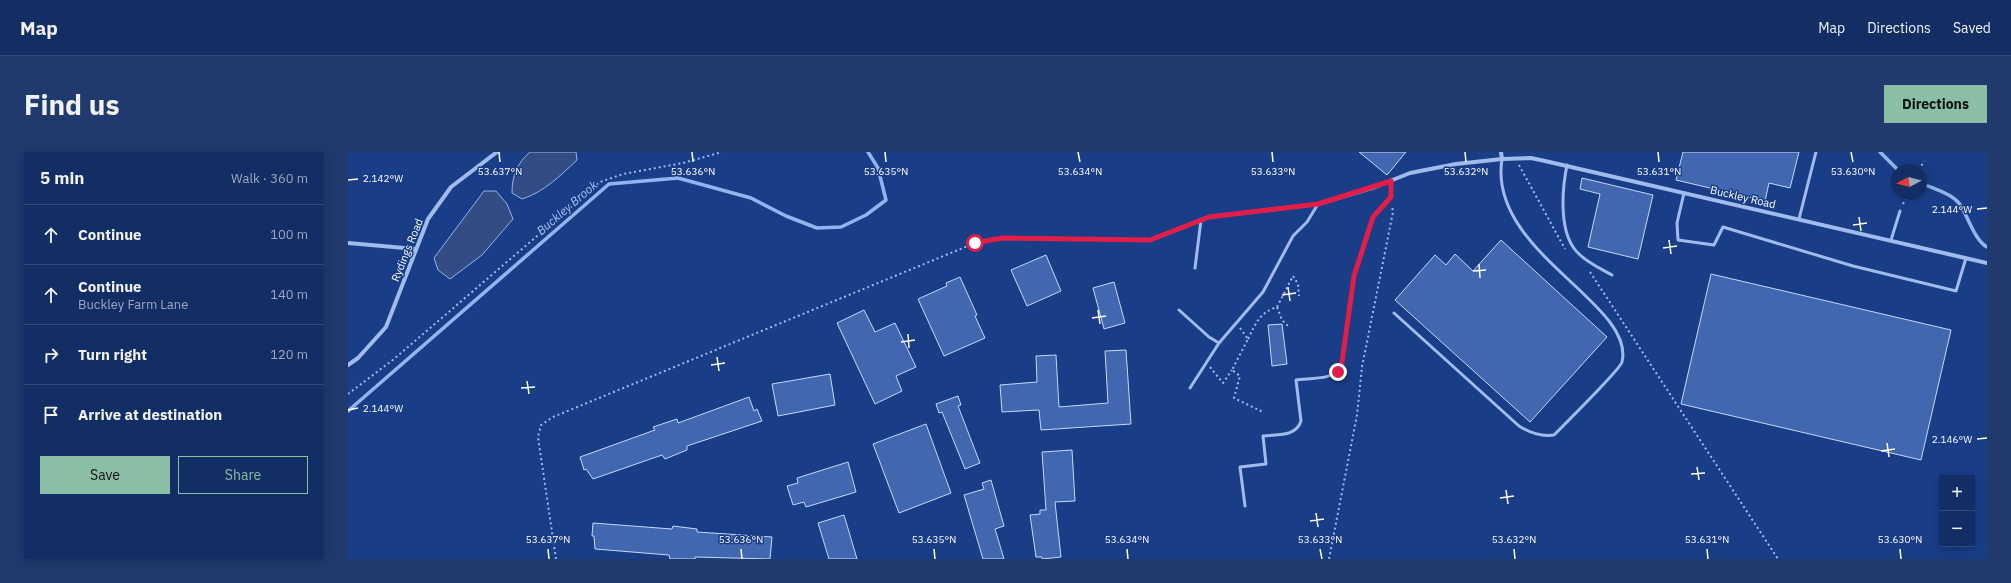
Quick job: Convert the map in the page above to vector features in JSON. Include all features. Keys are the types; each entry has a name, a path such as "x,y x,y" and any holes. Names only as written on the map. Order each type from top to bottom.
{"street":[{"name":"Rydings Road","path":"348,365 358,358 386,327 428,219 452,187 497,152"},
{"path":"1501,152 1502,159"},
{"name":"Buckley Road","path":"1150,240 1209,217 1318,204 1391,181 1410,173 1448,166 1502,159 1516,160 1531,158 1987,263"},
{"path":"348,243 416,249"}],"lane":[{"path":"1799,219 1816,152"},
{"path":"1394,313 1519,426 1529,432 1545,436 1554,435 1622,364 1624,347 1615,326 1572,283 1540,254 1515,223 1499,174 1502,159"},
{"path":"1566,165 1564,181 1564,220 1569,240 1578,254 1612,276"},
{"path":"1245,506 1240,467 1266,464 1263,436 1293,432 1299,426 1301,421 1296,380 1330,375 1338,372 1340,368 1354,276 1373,217 1391,197 1391,181"},
{"path":"1684,192 1677,223 1678,240 1714,245 1722,227 1853,266 1956,291 1966,258"},
{"path":"1190,388 1219,343 1263,292 1293,236 1307,222 1318,204"},
{"path":"1891,240 1900,211"},
{"path":"1195,268 1201,220"},
{"path":"1179,310 1209,337 1219,343"}],"path":[{"path":"348,394 394,359 600,182 623,174 683,163 722,152"},
{"path":"1516,160 1561,243 1569,254"},
{"path":"1329,559 1357,415 1362,367 1393,212 1391,197"},
{"path":"1900,211 1905,200"},
{"path":"556,559 538,437 541,425 553,417 975,243 1002,238 1150,240"},
{"path":"1585,268 1591,273 1778,559"},
{"path":"1206,362 1223,383 1232,370 1259,319 1265,311 1277,307 1293,276 1298,284 1299,296"},
{"path":"1277,307 1282,320 1288,326"},
{"path":"1236,323 1248,339"},
{"path":"1232,370 1240,376 1234,398 1263,412"}],"water":[{"path":"530,152 576,152 577,160 545,188 522,199 512,193 514,175 525,156"},
{"path":"484,191 496,191 507,204 513,219 482,255 450,279 438,270 434,258"}],"building":[{"path":"1359,152 1406,152 1387,175"},
{"path":"1683,152 1799,152 1790,188 1769,183 1765,201 1676,180"},
{"path":"1582,178 1653,195 1638,259 1588,247 1600,194 1580,189"},
{"path":"1501,240 1607,337 1530,422 1395,300 1435,255 1446,265 1455,254 1473,271"},
{"path":"1046,255 1061,291 1027,306 1011,270"},
{"path":"1711,274 1951,330 1921,460 1681,404"},
{"path":"960,277 977,315 975,316 985,338 944,356 918,299 947,286 946,283"},
{"path":"1114,282 1125,323 1104,329 1093,288"},
{"path":"864,310 875,332 895,323 916,367 896,376 902,391 875,404 837,323"},
{"path":"1282,324 1287,364 1272,366 1268,325"},
{"path":"1126,350 1131,424 1041,430 1039,410 1002,412 1000,385 1037,382 1036,356 1056,355 1059,407 1108,403 1105,351"},
{"path":"830,374 835,405 778,416 772,384"},
{"path":"958,396 961,405 958,406 980,463 965,469 942,412 939,413 936,404"},
{"path":"749,397 754,411 757,409 762,421 687,446 687,450 665,459 662,455 593,479 586,469 584,470 580,457 655,430 653,427 677,419 678,423"},
{"path":"926,424 951,493 899,513 873,444"},
{"path":"1072,450 1075,501 1055,502 1061,557 1042,559 1042,557 1036,557 1030,515 1040,514 1040,510 1046,510 1042,452"},
{"path":"848,462 856,492 806,507 804,502 793,505 787,486 798,483 797,478"},
{"path":"991,480 1004,526 995,529 1004,559 983,559 964,495 984,489 982,483"},
{"path":"844,515 857,559 829,559 818,523"},
{"path":"593,523 672,529 673,526 697,529 697,532 772,537 770,559 695,557 695,559 670,559 669,555 595,549 594,536 592,536"}],"waterway":[{"name":"Buckley Brook","path":"348,411 609,184 678,178 751,198 786,216 817,228 841,227 866,215 886,200 878,168 868,152"},
{"name":"Buckley Brook","path":"1880,152 1892,164"},
{"name":"Buckley Brook","path":"1928,186 1948,194 1958,202 1974,232 1987,247"}],"route":[{"path":"975,243 1002,238 1150,240 1209,217 1318,204 1391,181 1391,197 1382,204 1373,217 1354,276 1342,362 1338,372"}]}
